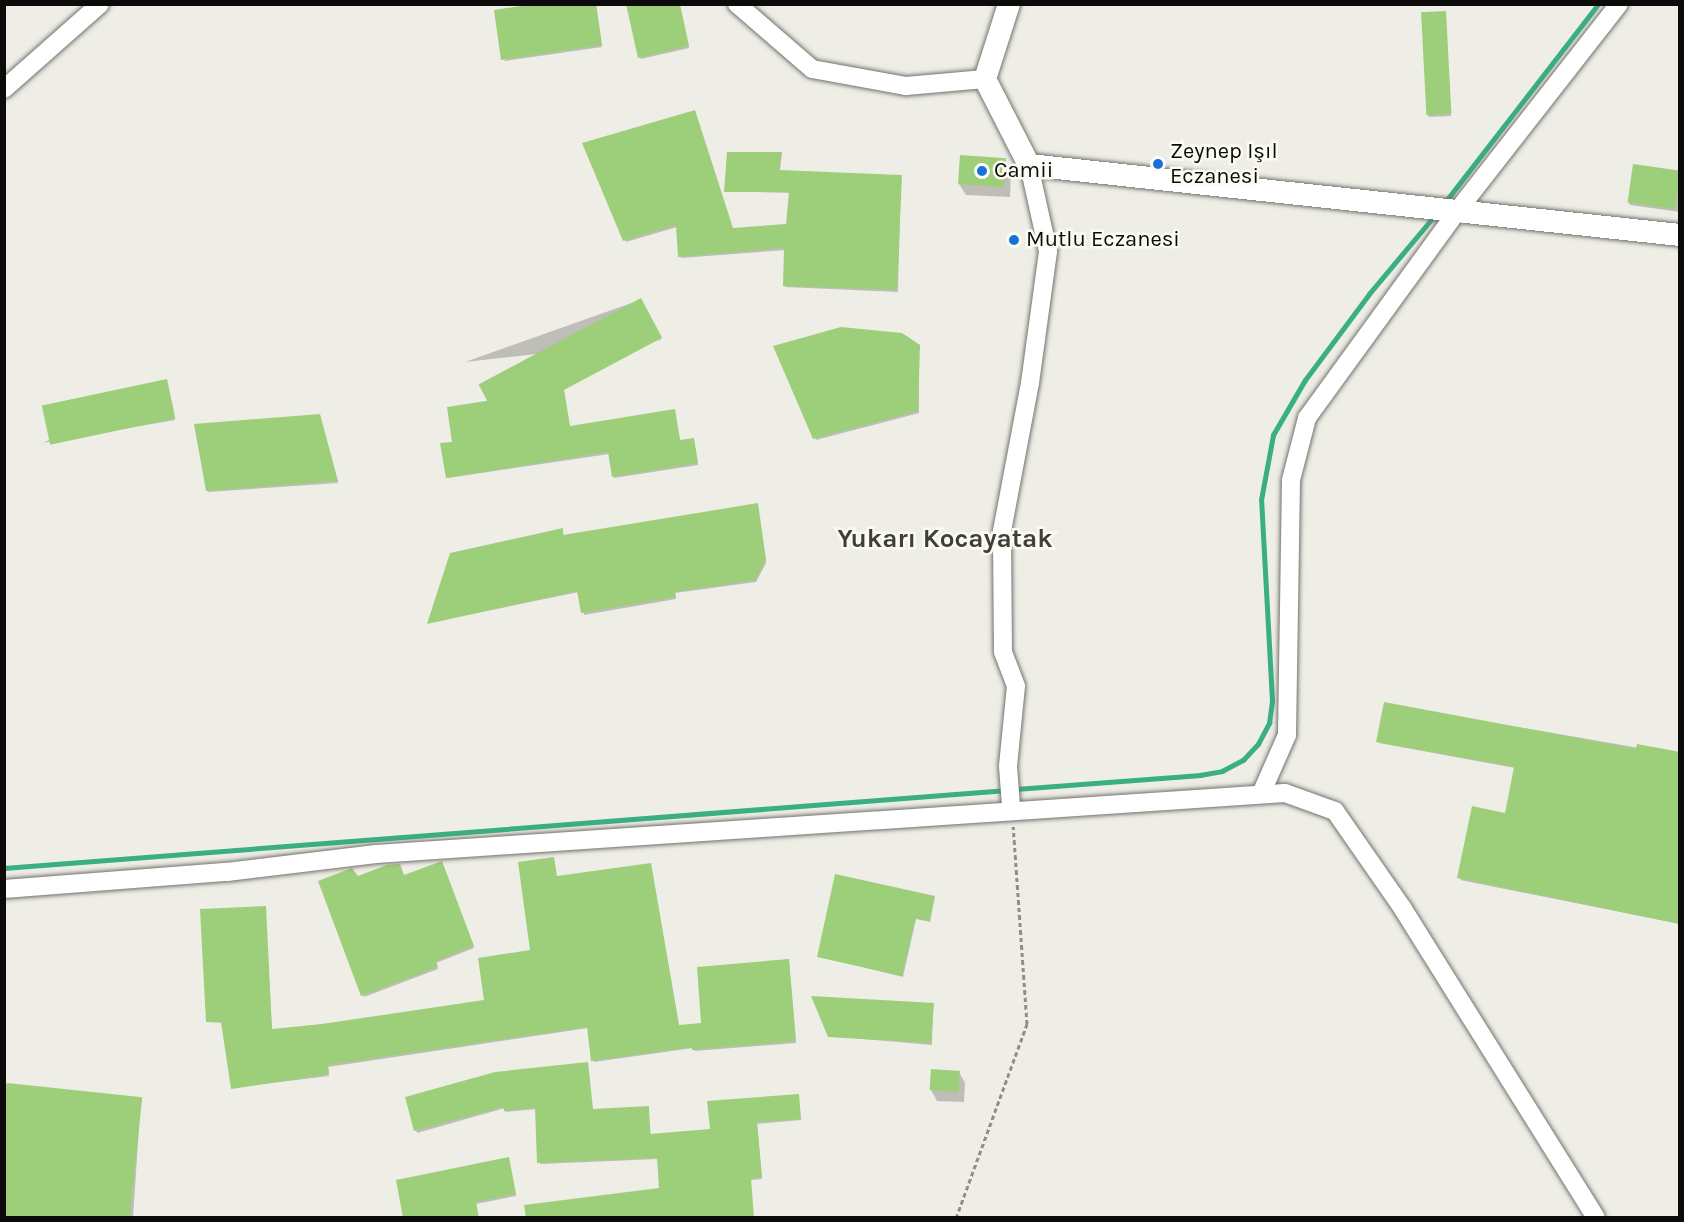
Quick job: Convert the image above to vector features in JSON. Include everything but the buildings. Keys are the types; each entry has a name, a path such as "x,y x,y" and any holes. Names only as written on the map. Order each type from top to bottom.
{"street":[{"path":"4,89 100,4"},
{"path":"737,4 812,69 906,86 985,79"},
{"path":"1009,4 985,79 1029,165 1048,251 1030,383 1002,531 1003,652 1016,686 1008,766 1011,809"},
{"path":"1261,794 1287,735 1291,480 1306,418 1458,210 1619,4"},
{"path":"1029,165 1411,204 1680,235"},
{"path":"4,889 227,872 376,854 1011,809 1285,793 1335,811 1404,909 1596,1218"}],"path":[{"path":"956,1218 1027,1024 1011,809"}],"waterway":[{"path":"1446,201 1598,4"},
{"path":"1015,789 1200,775 1222,771 1243,760 1258,744 1269,723 1272,701 1261,500 1273,435 1305,380 1369,294 1435,215"},
{"path":"4,868 1007,790"}],"place":[{"name":"Zeynep Işıl Eczanesi","path":"1158,164"},
{"name":"Camii","path":"982,171"},
{"name":"Mutlu Eczanesi","path":"1014,240"}],"district":[{"name":"Yukarı Kocayatak","path":"945,539"}]}
